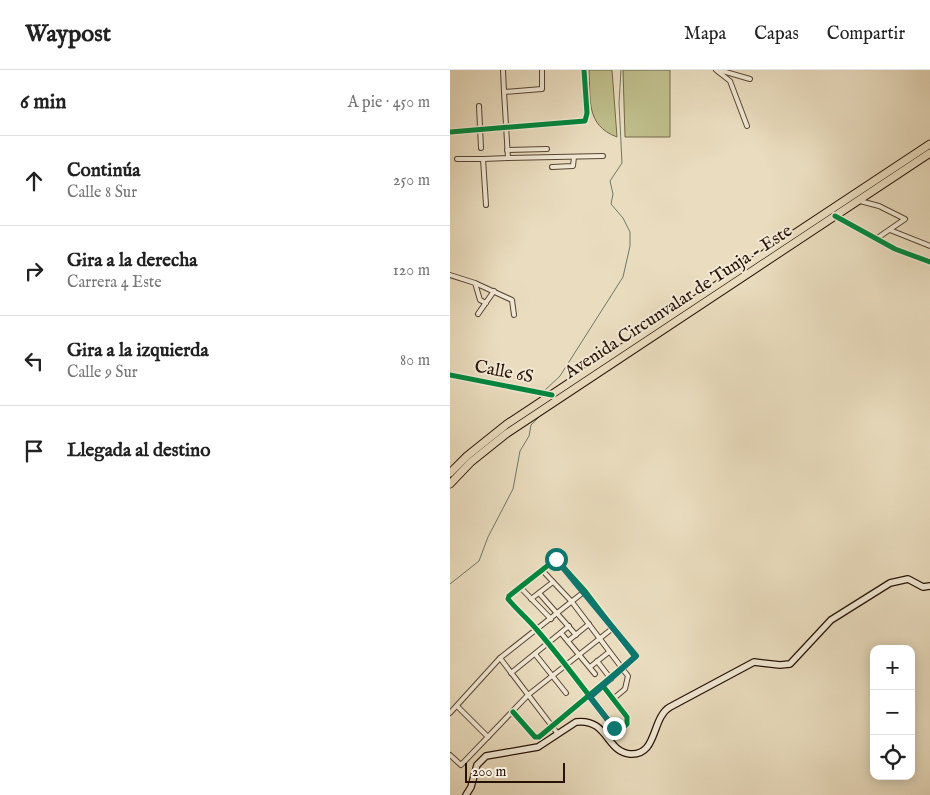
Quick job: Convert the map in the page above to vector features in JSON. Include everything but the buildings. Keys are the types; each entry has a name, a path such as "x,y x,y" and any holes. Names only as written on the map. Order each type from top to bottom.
{"highway":[{"name":"Avenida Circunvalar de Tunja - Este","path":"450,473 467,456 507,424 930,144"},
{"name":"Avenida Circunvalar de Tunja - Este","path":"450,484 471,462 506,434 930,153"}],"main road":[{"path":"466,795 471,787 477,765 486,756 502,752 528,750 543,744 576,722 590,722 601,728 623,752 635,754 641,752 653,738 661,716 666,709 754,662 780,666 790,664 831,620 899,579 908,579 923,587 930,586"}],"street":[{"path":"503,70 508,158"},
{"path":"504,92 542,90 542,70"},
{"path":"450,132 585,121 587,113 584,70"},
{"path":"717,70 750,79"},
{"path":"717,70 730,81 747,126"},
{"path":"478,106 480,148"},
{"path":"508,150 547,148"},
{"path":"456,159 603,156"},
{"path":"552,167 573,166 574,157"},
{"path":"483,159 486,205"},
{"path":"857,201 879,206 905,219 876,240"},
{"path":"835,216 876,240 930,262"},
{"path":"890,230 930,246"},
{"path":"450,274 512,300 514,315"},
{"path":"475,283 480,300 486,303"},
{"path":"478,314 494,291"},
{"name":"Calle 6S","path":"450,375 552,395"},
{"path":"537,738 590,697 635,657 585,591 556,559 508,596 509,600 538,630 565,666 590,697 617,729 621,729 628,721 627,717 603,686"},
{"path":"542,570 572,602 628,676 625,689 614,699"},
{"path":"531,599 553,582"},
{"path":"520,588 551,620"},
{"path":"450,713 500,658 551,620 585,591"},
{"path":"539,593 576,635"},
{"path":"568,641 589,624"},
{"path":"511,673 569,626"},
{"path":"450,755 462,765 528,695 613,628"},
{"path":"561,633 595,674"},
{"path":"590,667 609,652"},
{"path":"535,654 566,693"},
{"path":"500,658 558,734"},
{"path":"597,661 611,679"},
{"path":"457,706 488,737"},
{"path":"513,712 543,744"}],"green space":[{"path":"589,70 612,70 617,137 599,126 595,118 590,101"},
{"path":"623,70 670,70 670,137 625,137"}],"waterway":[{"path":"544,391 560,376 623,277 630,246 630,232 623,218 611,204 613,194 610,181 622,163 619,103 621,70"},
{"path":"450,584 479,561 488,537 513,489 520,451 529,436 531,425 539,417"}],"cycle path":[{"path":"450,132 585,121 587,113 584,70"},
{"path":"835,216 895,249 930,262"},
{"path":"450,375 552,395"},
{"path":"513,712 535,737 539,737 635,657 585,591 556,559 509,596 508,599 534,626 576,678 585,691 595,703 614,728 621,729 627,724 627,717 603,686"}],"route":[{"path":"556,559 585,591 636,656 590,697 614,728"}]}
